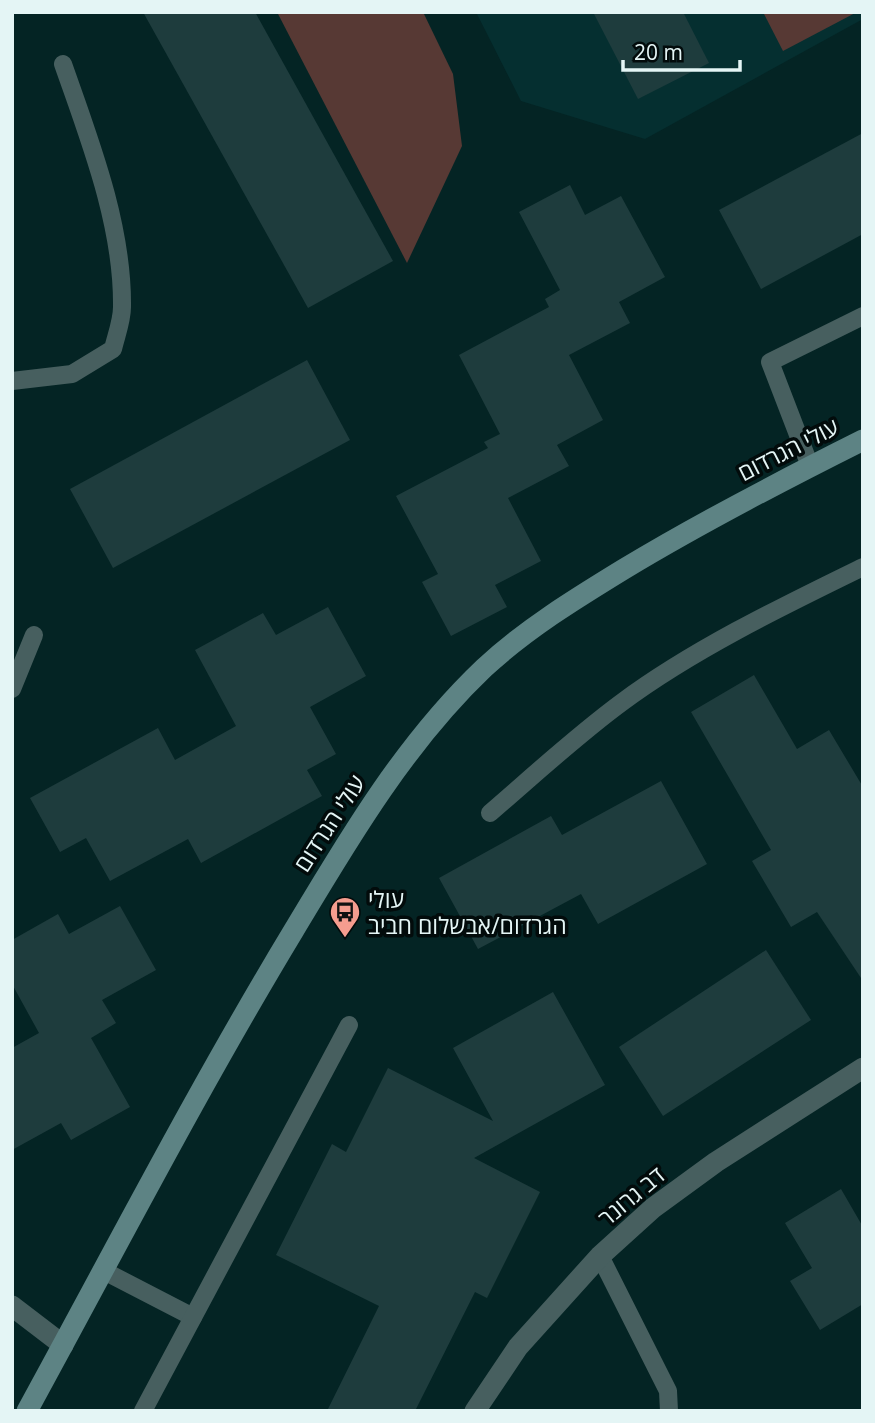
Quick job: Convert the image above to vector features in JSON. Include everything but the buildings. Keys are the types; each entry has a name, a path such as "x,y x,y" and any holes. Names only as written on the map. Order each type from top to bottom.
{"street":[{"name":"עולי הגרדום","path":"27,1411 252,1000 326,876 400,763 435,721 483,668 561,607 705,520 863,440"},
{"name":"דב גרונר","path":"475,1411 517,1347 600,1256 653,1208 716,1162 863,1068"},
{"path":"12,1306 63,1345"}],"lane":[{"path":"12,381 72,373 113,349 122,310 119,248 88,134 63,64"},
{"path":"810,466 770,362 863,316"},
{"path":"490,813 621,703 781,607 863,568"},
{"path":"12,689 34,635"},
{"path":"143,1411 349,1025"},
{"path":"600,1256 668,1391 669,1411"},
{"path":"104,1271 193,1317"}],"shaded area":[{"path":"277,12 423,12 453,74 462,146 407,263"},
{"path":"476,12 863,12 863,19 645,139 521,101"},
{"path":"763,12 857,12 783,51"}],"place":[{"name":"עולי הגרדום/אבשלום חביב","path":"345,939"}]}
